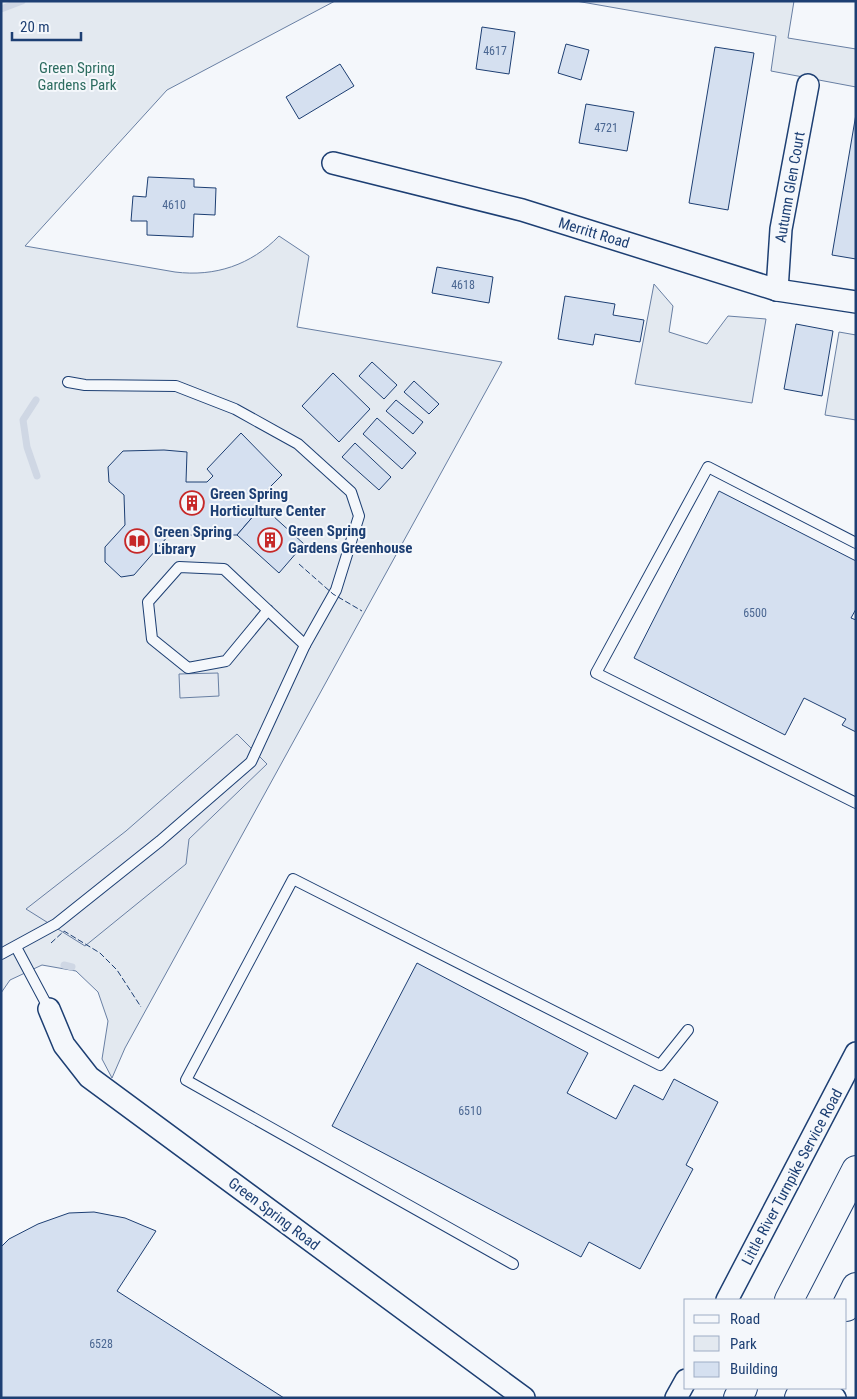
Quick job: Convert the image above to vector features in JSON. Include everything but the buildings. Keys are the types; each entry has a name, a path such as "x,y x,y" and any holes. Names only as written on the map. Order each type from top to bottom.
{"main road":[{"path":"790,1299 856,1170"},
{"path":"847,1305 856,1288"}],"street":[{"name":"Autumn Glen Court","path":"777,290 781,229 808,85"},
{"name":"Merritt Road","path":"333,163 522,210 777,290 856,302"},
{"name":"Green Spring Road","path":"49,1009 64,1045 89,1078 524,1398"},
{"name":"Little River Turnpike Service Road","path":"728,1299 856,1053"},
{"path":"676,1398 684,1384"},
{"path":"818,1389 835,1398"}],"lane":[{"path":"1,954 63,918 160,841 251,762 305,645 336,590 359,516 351,492 298,444 234,409 176,386 85,385 68,382"},
{"path":"856,543 708,467 596,673 856,803"},
{"path":"268,610 226,661 188,668 152,639 148,602 180,567 224,569 268,610 305,645"},
{"path":"513,1264 186,1080 294,879 660,1065 688,1030"},
{"path":"16,947 49,1009"}],"green space":[{"name":"Green Spring Gardens Park","path":"1,1 335,1 167,90 25,246 175,272 204,273 232,267 257,255 279,236 309,256 297,327 502,362 125,1048 112,1078 102,1059 108,1021 98,992 76,971 42,965 10,980 1,993"},
{"path":"576,1 794,1 788,38 856,49 856,87 771,71 776,36"},
{"path":"654,284 673,306 669,332 707,344 728,316 766,319 752,403 635,384"},
{"path":"839,332 856,335 856,420 825,415"}],"shaded area":[{"path":"218,673 219,696 180,698 179,674"},
{"path":"237,734 267,764 189,839 186,864 85,946 26,909 126,831"}],"waterway":[{"path":"1,9 22,1"},
{"path":"36,400 23,420 27,447 37,476"},
{"path":"64,965 72,967"}],"fence":[{"path":"299,564 333,594 362,611"},
{"path":"51,943 64,931 100,953 117,970 141,1007"}],"place":[{"name":"Green Spring Horticulture Center","path":"192,503"},
{"name":"Green Spring Gardens Greenhouse","path":"270,540"},
{"name":"Green Spring Library","path":"137,541"}]}
